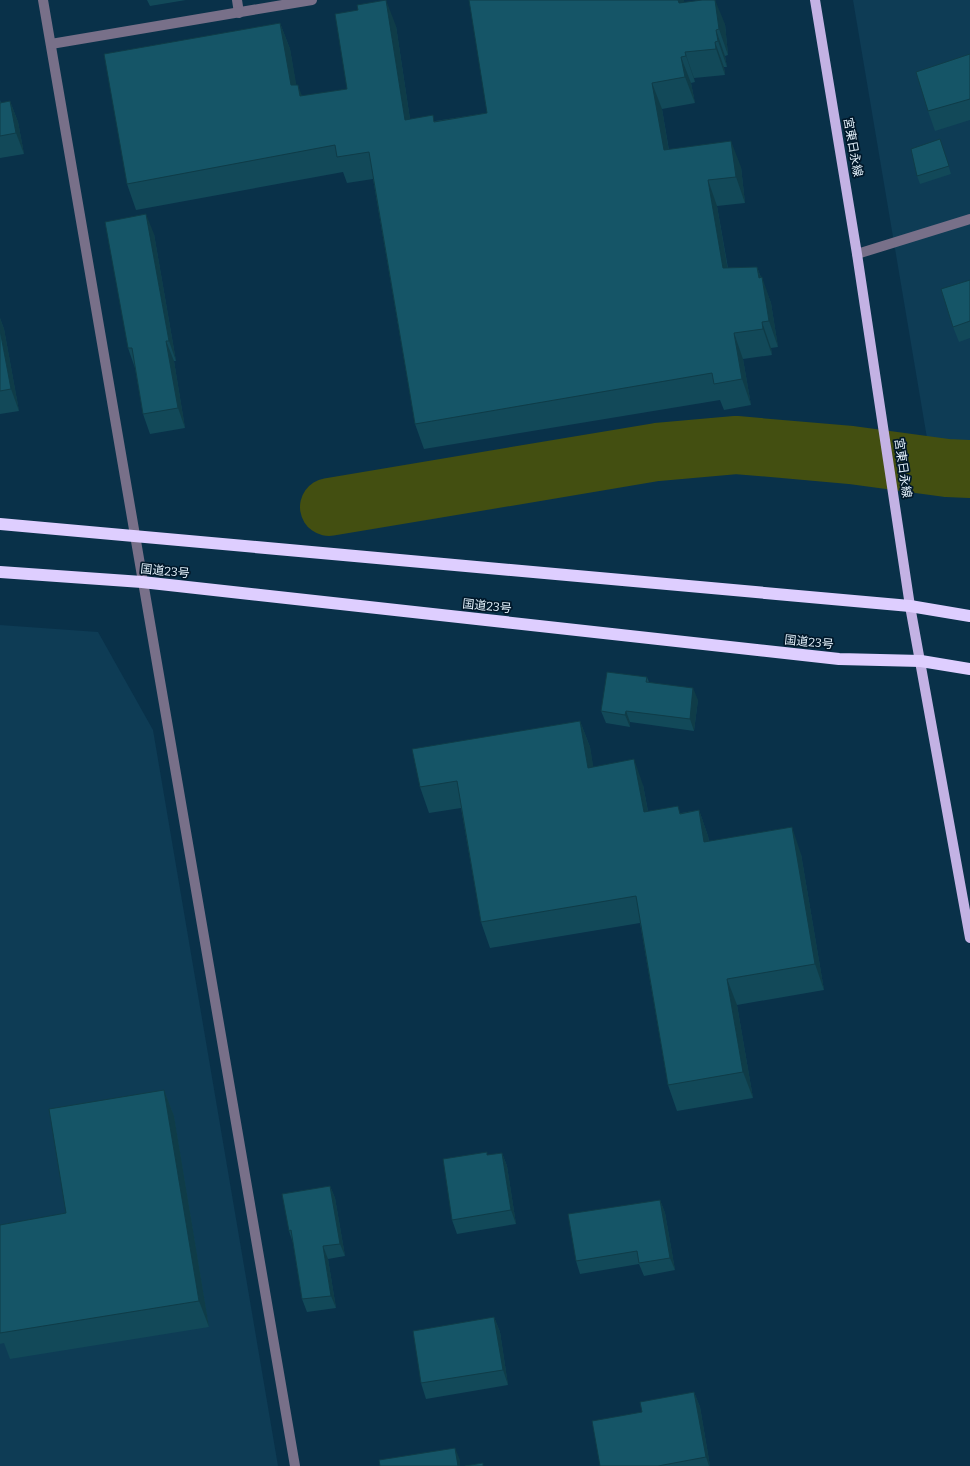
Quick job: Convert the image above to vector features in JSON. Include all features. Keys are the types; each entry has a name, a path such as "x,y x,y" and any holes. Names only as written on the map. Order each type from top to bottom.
{"highway":[{"path":"0,524 910,606 970,616"},
{"name":"国道23号","path":"0,572 142,582 839,659 921,661 970,669"}],"main road":[{"name":"宮東日永線","path":"815,0 858,254 910,606 970,938"}],"street":[{"path":"43,0 295,1466"},
{"path":"237,0 239,13"},
{"path":"51,44 312,0"},
{"path":"858,254 970,219"}],"shaded area":[{"path":"853,0 970,0 970,449 928,444"},
{"path":"0,625 98,632 153,730 278,1466 0,1466"}],"building":[{"path":"386,0 405,120 433,115 434,122 487,113 469,0 678,0 679,3 715,0 719,29 716,30 718,41 715,42 716,49 685,52 686,56 681,57 685,77 652,83 664,150 731,141 736,177 708,180 723,268 757,267 759,278 762,277 769,321 762,322 763,329 734,333 742,379 714,384 712,373 415,424 369,152 337,157 335,145 127,184 104,54 280,23 291,85 298,85 300,96 347,89 335,14 358,10 357,5"},
{"path":"970,54 970,99 928,111 916,72"},
{"path":"10,101 16,133 0,136 0,103"},
{"path":"940,139 949,166 917,176 911,149"},
{"path":"146,214 169,341 166,341 178,408 143,414 132,348 128,348 105,222"},
{"path":"970,280 970,321 953,327 941,289"},
{"path":"0,330 11,389 0,391"},
{"path":"607,672 647,677 646,682 693,688 690,719 626,711 625,715 601,711"},
{"path":"580,721 588,768 634,759 644,812 678,806 680,814 699,810 704,842 792,827 815,964 727,979 743,1072 668,1085 636,896 481,922 457,781 420,787 412,749"},
{"path":"164,1090 199,1301 0,1333 0,1225 66,1213 49,1109"},
{"path":"487,1152 487,1155 502,1153 511,1210 452,1220 443,1159"},
{"path":"330,1186 340,1244 323,1246 331,1296 302,1299 291,1230 289,1231 282,1194"},
{"path":"660,1200 670,1258 639,1263 637,1251 576,1261 568,1214"},
{"path":"494,1317 503,1370 421,1383 413,1331"},
{"path":"694,1392 706,1457 658,1466 600,1466 592,1421 642,1412 640,1402"},
{"path":"455,1448 458,1466 380,1466 379,1460"},
{"path":"483,1463 483,1466 465,1466"}],"waterway":[{"path":"329,507 657,452 736,445 851,455 947,468 970,469"}]}
